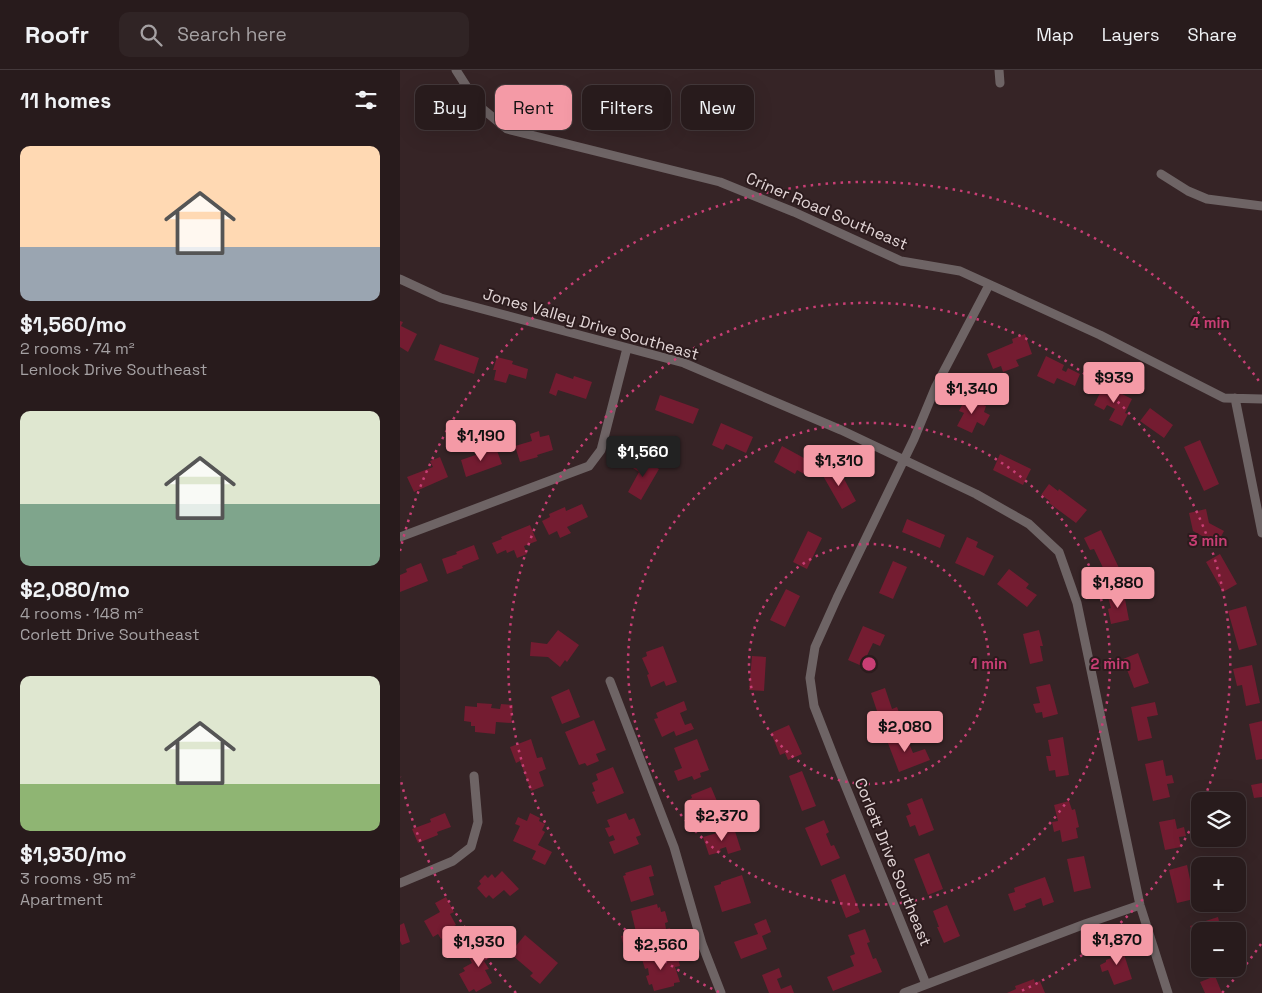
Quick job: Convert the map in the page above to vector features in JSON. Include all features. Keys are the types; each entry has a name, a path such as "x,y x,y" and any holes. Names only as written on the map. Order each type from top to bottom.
{"street":[{"name":"Criner Road Southeast","path":"456,70 479,106 507,129 720,182 794,212 901,261 960,272 1100,335 1224,398 1262,399"},
{"path":"999,70 1000,83"},
{"path":"1161,174 1188,191 1207,199 1262,206"},
{"name":"Jones Valley Drive Southeast","path":"400,279 441,298 684,364 842,430 976,494 1029,524 1059,552 1077,603 1140,905 1168,993"},
{"name":"Corlett Drive Southeast","path":"926,984 814,706 810,678 815,647 837,598 914,439 936,386 989,285"},
{"path":"400,538 589,466 601,450 627,348"},
{"path":"1236,398 1262,533"},
{"path":"610,681 674,847 702,944 721,993"},
{"path":"400,883 453,860 471,847 478,822 474,776"},
{"path":"904,993 1140,905"}],"building":[{"path":"400,321 403,322 401,326 417,334 408,352 400,347"},
{"path":"1025,334 1032,354 1016,360 1019,366 1003,372 1001,366 993,369 987,354 1013,343 1012,339"},
{"path":"440,344 479,358 474,374 434,360"},
{"path":"1046,356 1064,365 1062,370 1066,372 1068,368 1080,374 1075,386 1057,378 1054,384 1037,376"},
{"path":"497,357 513,361 512,364 528,369 526,379 509,374 506,383 494,380 496,370 493,370"},
{"path":"556,373 573,379 574,376 592,382 586,399 558,390 556,396 549,393"},
{"path":"1104,385 1132,399 1125,413 1128,414 1122,426 1109,420 1115,409 1107,405 1104,410 1094,405"},
{"path":"660,395 699,409 693,424 655,410"},
{"path":"966,397 986,406 984,412 990,415 984,426 977,422 972,433 957,426 964,413 959,411"},
{"path":"1150,408 1173,425 1164,438 1140,421"},
{"path":"721,423 753,437 746,453 726,444 723,450 712,445"},
{"path":"539,431 540,437 549,435 553,450 520,462 515,446 532,441 530,434"},
{"path":"1200,440 1219,484 1204,491 1184,447"},
{"path":"782,446 813,463 806,475 797,470 795,474 774,462"},
{"path":"496,448 502,464 466,477 461,460"},
{"path":"1000,454 1031,469 1023,485 993,470"},
{"path":"440,457 448,477 414,492 407,477 433,467 430,461"},
{"path":"639,457 659,469 641,500 628,492 639,472 633,468"},
{"path":"837,466 856,501 842,509 822,474"},
{"path":"1049,484 1058,491 1059,489 1087,510 1076,523 1041,495"},
{"path":"582,504 588,517 567,527 571,533 560,538 557,531 549,535 542,521 550,517 549,514 565,507 566,511"},
{"path":"1206,509 1209,523 1224,531 1217,544 1193,531 1189,513"},
{"path":"907,519 945,535 940,548 902,532"},
{"path":"530,525 537,541 524,546 527,554 517,558 514,550 507,553 506,550 497,554 492,543 502,539 501,537"},
{"path":"1101,530 1119,568 1106,574 1094,549 1090,550 1084,538"},
{"path":"808,531 822,538 807,569 793,562"},
{"path":"967,537 978,542 976,547 994,556 984,576 955,563"},
{"path":"474,545 479,559 447,574 442,559"},
{"path":"1220,554 1237,584 1223,592 1206,562"},
{"path":"893,561 907,567 893,599 879,593"},
{"path":"421,563 428,581 400,592 400,575 407,572 406,569"},
{"path":"1009,569 1029,584 1026,588 1037,595 1027,607 997,584"},
{"path":"786,589 800,596 785,627 770,620"},
{"path":"1124,594 1129,620 1111,624 1108,609 1111,608 1108,597"},
{"path":"1246,606 1257,645 1239,650 1228,611"},
{"path":"863,626 885,635 880,646 873,643 862,666 848,660"},
{"path":"558,630 579,645 567,662 565,660 560,667 548,657 530,656 531,642 547,644"},
{"path":"1039,630 1043,646 1040,646 1043,661 1030,664 1023,634"},
{"path":"663,646 677,682 666,686 664,681 651,687 647,675 649,674 642,658 647,656 646,652"},
{"path":"1138,653 1149,683 1134,688 1123,659"},
{"path":"752,656 766,657 764,691 749,690"},
{"path":"1252,665 1260,703 1246,706 1242,685 1237,686 1233,669"},
{"path":"1050,684 1058,714 1043,718 1042,712 1036,713 1033,704 1040,703 1036,687"},
{"path":"885,688 892,709 897,707 902,720 882,726 871,693"},
{"path":"569,689 580,717 562,724 551,697"},
{"path":"684,701 687,710 680,713 685,725 691,723 694,729 676,736 674,731 662,737 654,719 658,718 656,713"},
{"path":"1155,702 1158,715 1147,717 1152,738 1138,741 1131,707"},
{"path":"477,703 492,704 491,708 500,709 501,704 513,705 511,723 496,722 495,734 475,732 475,726 471,726 471,722 464,721 465,706 477,707"},
{"path":"594,720 606,750 596,754 599,761 587,766 585,763 579,765 565,732"},
{"path":"1262,721 1262,759 1256,760 1249,724"},
{"path":"789,725 802,754 788,760 785,753 780,755 771,733"},
{"path":"900,733 902,738 906,736 913,753 925,749 930,760 899,772 886,738"},
{"path":"1063,737 1069,775 1056,777 1055,770 1049,771 1046,756 1051,756 1048,740"},
{"path":"531,739 537,758 542,757 546,769 539,772 544,786 531,791 520,761 516,763 510,747"},
{"path":"697,739 709,770 700,773 701,777 694,780 692,776 678,781 674,771 682,768 674,748"},
{"path":"1163,760 1166,776 1172,775 1174,783 1167,784 1170,797 1153,801 1145,764"},
{"path":"613,767 624,793 597,804 592,792 595,791 592,783 598,780 596,774"},
{"path":"802,771 816,806 802,811 789,776"},
{"path":"1262,783 1262,797 1254,798 1251,785"},
{"path":"711,787 722,813 700,822 696,811 693,812 688,800 692,798 691,795"},
{"path":"922,798 934,830 919,836 915,825 910,827 906,816 911,814 907,804"},
{"path":"1069,801 1072,810 1075,809 1079,827 1076,828 1078,838 1062,842 1060,830 1054,832 1052,822 1058,821 1054,805"},
{"path":"445,813 451,827 437,832 438,835 418,843 412,829 431,822 430,819"},
{"path":"530,813 540,818 539,821 545,824 542,830 545,832 538,845 552,852 545,865 532,859 536,851 513,841 520,826 515,824 518,817 527,821"},
{"path":"626,813 629,820 634,818 641,835 636,837 639,844 614,854 609,842 615,840 613,835 609,837 605,828 610,827 607,820"},
{"path":"1175,819 1177,829 1184,827 1186,836 1179,837 1181,847 1165,850 1159,822"},
{"path":"824,820 829,832 826,834 831,846 834,845 840,858 821,866 805,828"},
{"path":"734,828 741,850 728,854 726,847 720,849 721,852 709,855 703,837"},
{"path":"929,853 943,889 928,895 914,859"},
{"path":"1084,856 1091,888 1074,892 1067,859"},
{"path":"651,865 654,876 649,877 654,895 631,902 623,876 626,875 625,873"},
{"path":"1187,865 1191,884 1191,900 1177,903 1169,870"},
{"path":"502,871 519,889 510,896 504,890 493,899 489,895 486,898 477,888 481,884 479,881 485,875 488,878 492,874 495,878"},
{"path":"845,874 860,912 846,918 831,880"},
{"path":"742,875 751,903 722,912 714,886"},
{"path":"1045,877 1054,902 1043,906 1041,898 1025,904 1026,907 1014,911 1008,894 1015,892 1014,888"},
{"path":"446,897 454,912 450,914 456,925 449,929 452,933 441,939 438,934 433,937 424,921 440,912 435,903"},
{"path":"657,904 661,912 665,911 668,922 665,923 666,929 670,928 672,936 624,947 621,936 636,932 631,911"},
{"path":"947,905 960,936 944,943 933,911"},
{"path":"1218,917 1219,922 1202,922"},
{"path":"766,919 771,932 762,936 767,949 741,959 734,942 758,934 754,924"},
{"path":"404,923 410,942 402,945 400,941 400,925"},
{"path":"865,929 870,942 867,943 873,959 876,958 882,972 833,991 827,977 854,966 850,956 855,954 848,935"},
{"path":"525,935 558,963 540,984 530,976 533,973 512,955 517,949 515,947"},
{"path":"493,941 499,953 484,961 489,969 485,970 492,983 476,992 474,989 469,992 459,974 465,971 463,968 472,963 467,954"},
{"path":"1121,945 1132,979 1114,985 1108,970 1102,972 1100,965 1111,958 1108,949"},
{"path":"657,952 659,959 677,954 680,966 675,967 680,982 674,983 674,986 654,991 652,984 649,985 646,976 649,975 648,968 645,969 641,956"},
{"path":"779,968 782,977 777,979 781,989 791,985 794,993 769,993 762,975"},
{"path":"1215,977 1222,993 1205,993 1200,982"},
{"path":"1034,979 1035,983 1040,981 1045,993 1007,993 1016,989 1015,986"}]}
